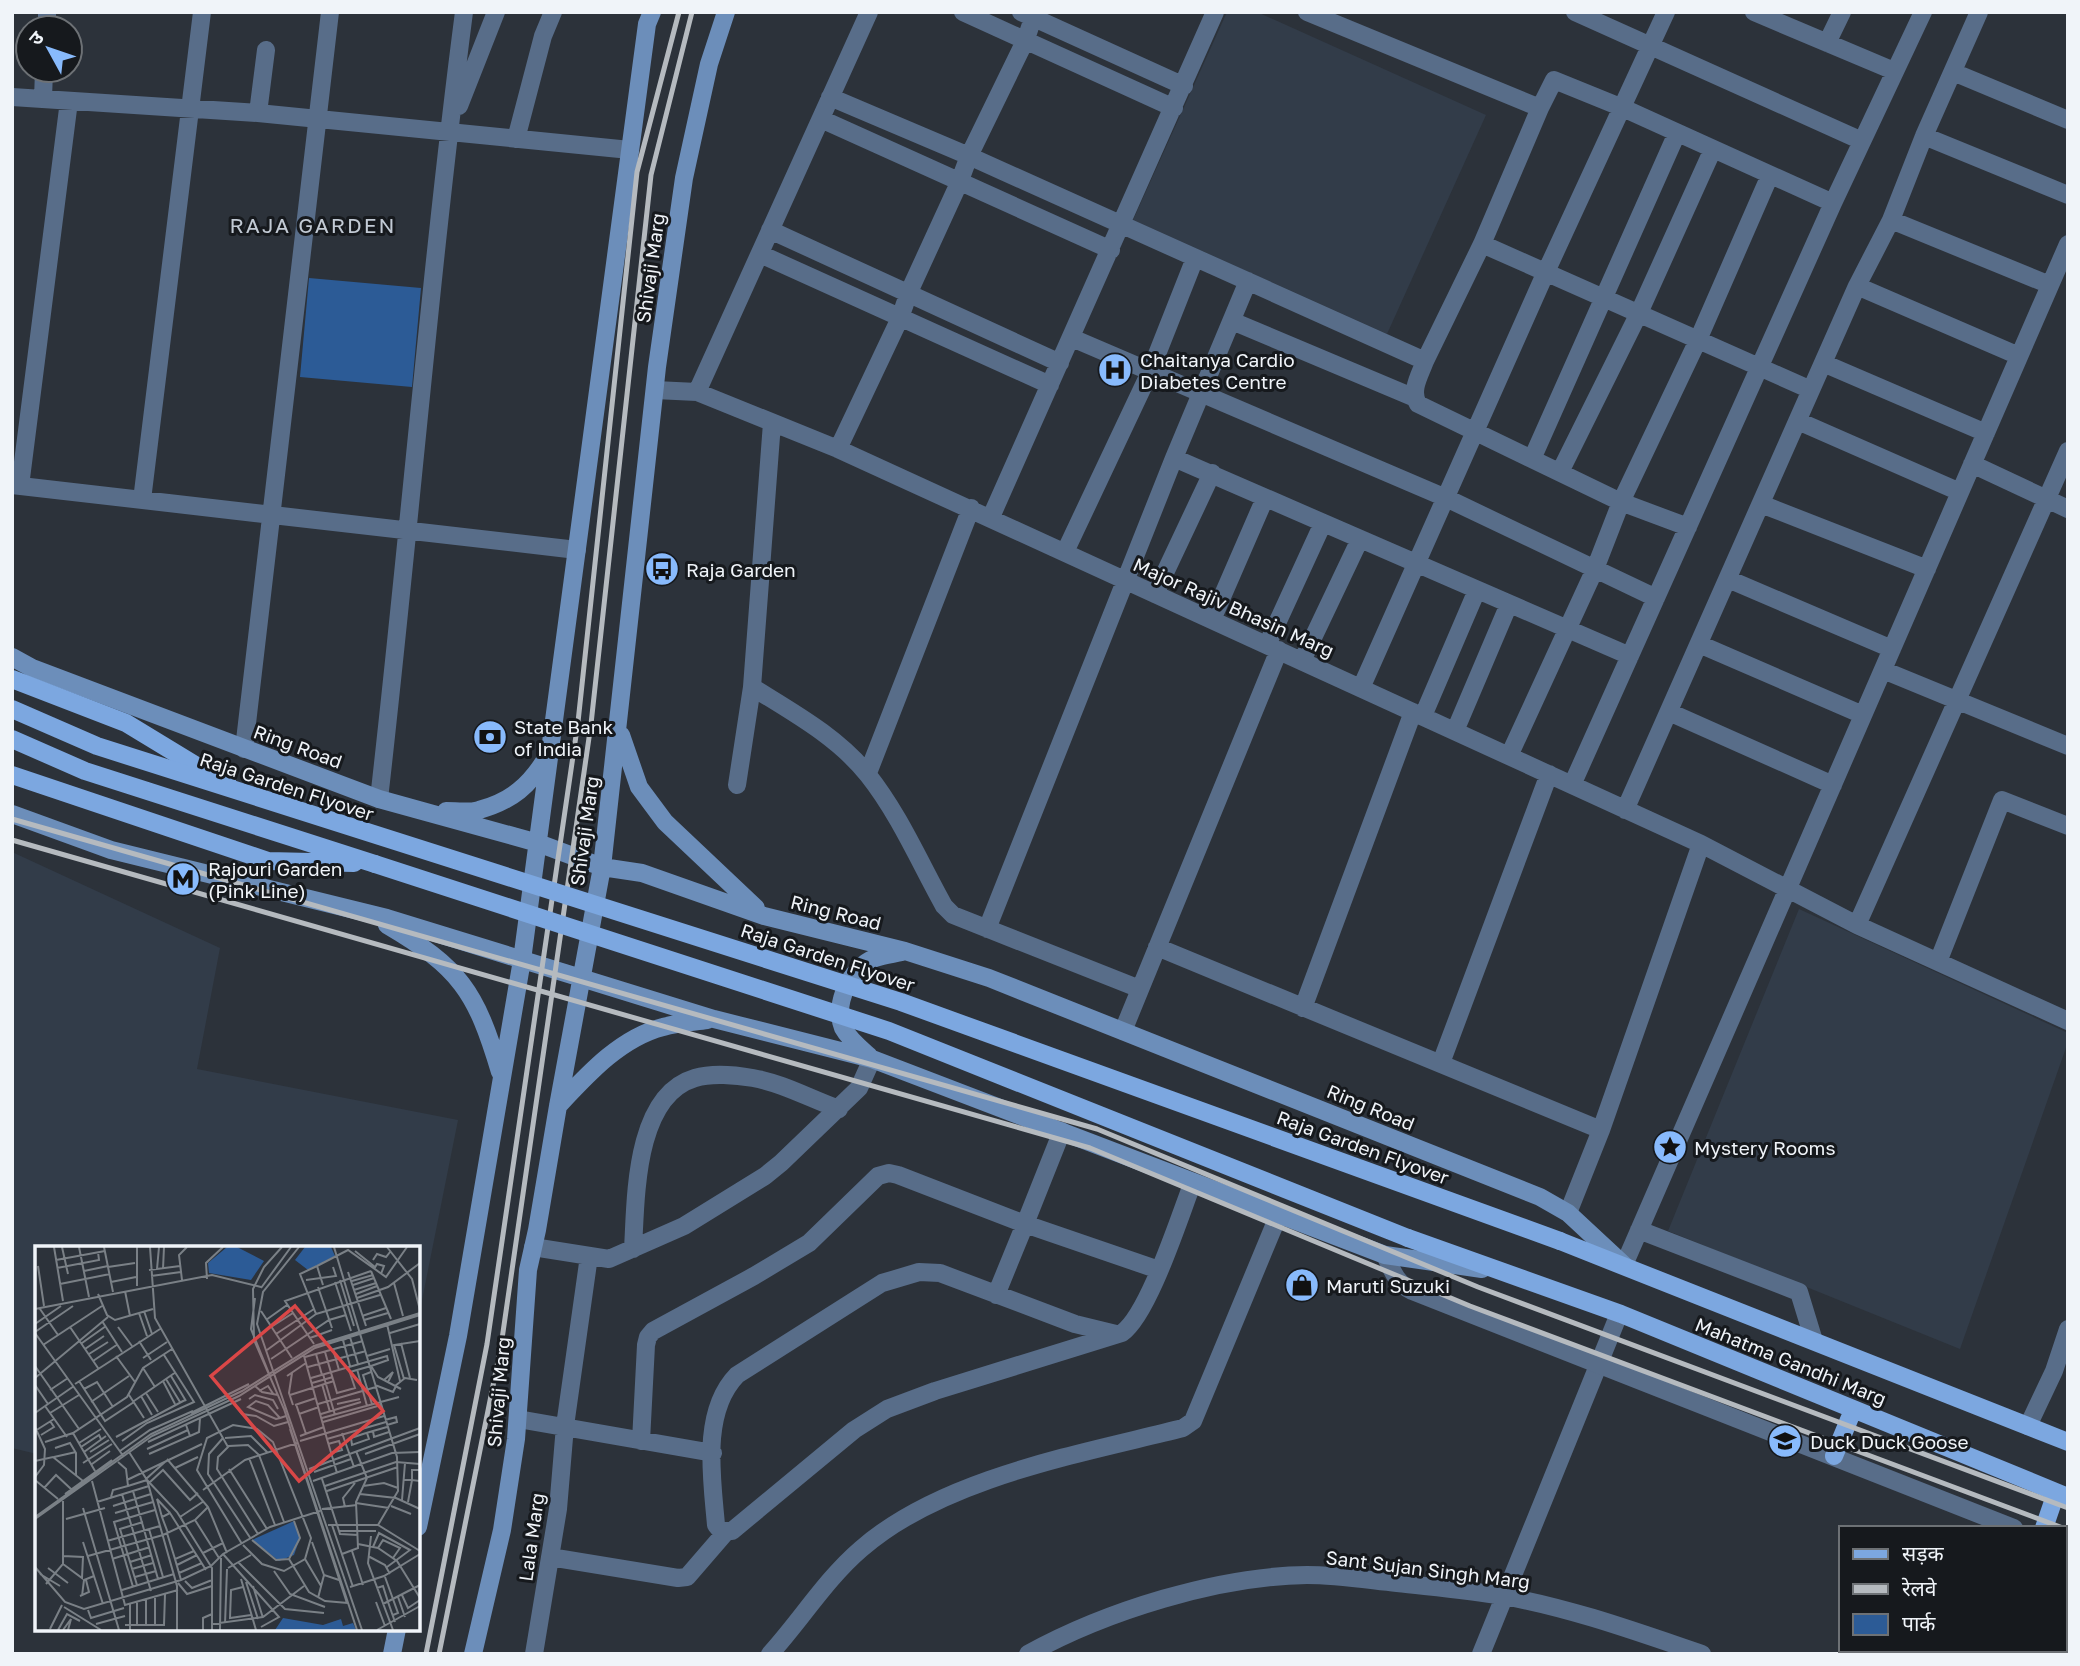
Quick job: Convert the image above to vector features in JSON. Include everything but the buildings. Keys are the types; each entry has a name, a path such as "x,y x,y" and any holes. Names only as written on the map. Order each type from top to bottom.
{"main road":[{"name":"Shivaji Marg","path":"420,1517 458,1336 522,960 647,24 652,12"},
{"name":"Shivaji Marg","path":"472,1654 502,1530 518,1419 528,1270 602,867 655,390 684,177 709,64 726,12"},
{"name":"Ring Road","path":"12,657 32,668 379,799 538,843 602,867 642,873 764,916 905,951 989,978 1540,1197 1568,1213 1625,1265"},
{"path":"12,679 127,723 244,795"},
{"name":"Raja Garden Flyover","path":"12,709 97,746 244,795 901,1002 1625,1265"},
{"path":"618,729 639,787 665,822 764,916"},
{"path":"12,738 85,771 889,1031 1495,1271"},
{"path":"425,811 478,811 520,792 538,772 549,752"},
{"path":"12,775 268,861 375,864"},
{"path":"12,814 111,850 367,914 714,1019 872,1059 1385,1255 1495,1271"},
{"path":"367,914 433,953 464,983 486,1026 501,1078"},
{"path":"872,1059 856,1045 843,1027 840,1006 844,992 857,970 873,958 905,951"},
{"path":"558,1105 594,1068 627,1043 662,1027 714,1019"},
{"name":"Mahatma Gandhi Marg","path":"1625,1265 2068,1442"},
{"name":"Mahatma Gandhi Marg","path":"1495,1271 1619,1314 2062,1495"},
{"path":"1834,1456 1853,1410"},
{"path":"2044,1526 2062,1495"},
{"path":"392,1654 397,1631"}],"street":[{"path":"142,500 202,12"},
{"path":"244,749 330,12"},
{"path":"379,799 464,12"},
{"path":"449,132 496,12"},
{"path":"516,139 542,36 553,12"},
{"path":"697,392 869,12"},
{"path":"963,12 1174,108"},
{"path":"992,517 1215,12"},
{"path":"1307,12 1540,108"},
{"path":"1575,12 1862,141"},
{"path":"1361,688 1545,274 1666,12"},
{"path":"1827,43 1842,12"},
{"path":"1572,785 1833,204 1923,12"},
{"path":"1625,810 1857,286 1891,220 1924,136 1979,12"},
{"path":"838,449 900,318 969,156 1026,39 1030,14 1184,86"},
{"path":"1762,14 1894,71"},
{"path":"258,113 266,50"},
{"path":"1953,72 2068,120"},
{"path":"1688,527 1621,502 1418,404 1415,391 1425,361 1482,244 1554,80 1623,108 1833,204"},
{"path":"43,99 44,84"},
{"path":"12,97 258,113 630,150"},
{"path":"830,97 969,156 1425,361"},
{"path":"69,101 16,486 577,550"},
{"path":"821,119 1111,250"},
{"path":"1532,459 1677,133"},
{"path":"1924,136 2068,195"},
{"path":"1560,472 1639,313 1713,149"},
{"path":"1509,756 1770,175"},
{"path":"1891,220 2050,285"},
{"path":"770,230 1060,363"},
{"path":"1482,244 1811,390"},
{"path":"1625,1265 2067,249"},
{"path":"760,254 1051,385"},
{"path":"1065,552 1150,372 1195,258"},
{"path":"987,929 1174,458 1248,281"},
{"path":"1857,286 2019,356"},
{"path":"1232,321 1415,398"},
{"path":"1072,338 1446,498 1656,598"},
{"path":"1824,363 1986,433"},
{"name":"Major Rajiv Bhasin Marg","path":"655,390 697,392 838,449 992,517 1700,844 1857,925 2067,1020"},
{"path":"1798,421 1960,492"},
{"path":"737,785 752,687 772,423"},
{"path":"1857,925 2068,451"},
{"path":"1174,458 1630,656"},
{"path":"1972,464 2068,509"},
{"path":"1156,594 1212,473"},
{"path":"1212,620 1265,498"},
{"path":"1761,503 1927,569"},
{"path":"867,773 971,508"},
{"path":"1123,1031 1323,523"},
{"path":"1303,661 1360,539"},
{"path":"1728,579 1892,649"},
{"path":"1303,1008 1418,714 1477,590"},
{"path":"1455,731 1509,604"},
{"path":"1699,644 1864,715"},
{"path":"1883,670 2068,746"},
{"path":"752,687 830,737 867,773 888,804 944,906 957,918 1140,989"},
{"path":"1669,712 1833,785"},
{"path":"1441,1063 1549,774"},
{"path":"1938,962 2002,800 2068,826"},
{"path":"1568,1213 1601,1130 1700,844"},
{"path":"1157,947 1601,1130"},
{"path":"533,1247 609,1259 684,1226 765,1176 859,1088 872,1059"},
{"path":"633,1249 637,1184 643,1146 653,1118 671,1091 694,1078 754,1078 839,1109"},
{"path":"996,1295 1062,1131"},
{"path":"641,1441 646,1345 653,1331 809,1243 878,1176 889,1173 898,1175 1024,1224 1159,1270"},
{"path":"550,1557 678,1578 687,1577 724,1533 732,1531 854,1430 887,1409 1129,1328 1159,1270 1193,1182"},
{"path":"770,1654 837,1572 861,1548 896,1524 967,1488 1045,1463 1183,1428 1193,1422 1279,1214"},
{"path":"1639,1230 1799,1292 1814,1340"},
{"path":"1385,1255 1402,1286 2009,1526"},
{"name":"Lala Marg","path":"539,1653 558,1509 565,1426 589,1256"},
{"path":"724,1533 716,1525 712,1472 714,1429 719,1405 727,1387 732,1380 882,1283 919,1272 940,1273 1075,1324 1116,1334"},
{"path":"1480,1654 1619,1314"},
{"path":"2028,1426 2054,1371 2068,1329"},
{"path":"518,1419 713,1453"},
{"name":"Sant Sujan Singh Marg","path":"1028,1654 1058,1637 1120,1613 1242,1581 1308,1575 1504,1596 1608,1622 1702,1654"}],"shaded area":[{"path":"1227,12 1257,12 1486,115 1387,334 1133,220"},
{"path":"12,852 220,948 197,1069 458,1120 420,1310 420,1246 35,1246 35,1454 12,1448"},
{"path":"1799,909 2068,1033 2068,1042 1960,1349 1668,1231"}],"green space":[{"path":"309,278 421,288 412,387 300,377"}],"railway":[{"path":"426,1654 487,1344 578,722 637,172 679,12"},
{"path":"439,1654 501,1346 591,724 651,175 692,12"},
{"path":"12,819 1097,1129 1478,1287 2068,1508"},
{"path":"12,840 1090,1148 1470,1306 2058,1526"}],"place":[{"name":"Chaitanya Cardio Diabetes Centre","path":"1115,370"},
{"name":"Raja Garden","path":"662,569"},
{"name":"State Bank of India","path":"490,737"},
{"name":"Rajouri Garden (Pink Line)","path":"183,879"},
{"name":"Mystery Rooms","path":"1670,1147"},
{"name":"Maruti Suzuki","path":"1302,1285"},
{"name":"Duck Duck Goose","path":"1785,1441"}],"district":[{"name":"RAJA GARDEN","path":"313,225"}]}
